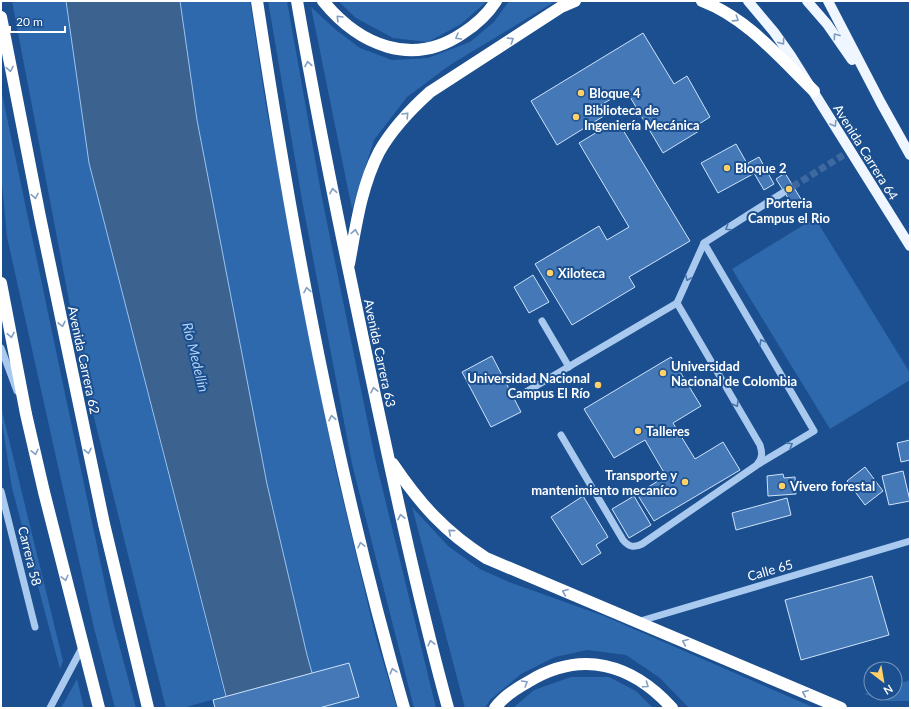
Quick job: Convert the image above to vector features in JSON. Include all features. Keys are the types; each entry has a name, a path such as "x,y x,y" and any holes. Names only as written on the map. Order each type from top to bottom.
{"highway":[{"path":"257,1 300,257 335,433 386,647 404,708"},
{"name":"Avenida Carrera 63","path":"297,1 348,271 416,585 448,708"},
{"path":"323,1 347,26 363,37 385,46 407,50 429,50 446,43 473,27 488,13 496,1"},
{"path":"348,271 359,211 365,189 380,152 401,120 430,92 562,7 575,1"},
{"path":"702,1 722,10 742,24 761,40 814,91"},
{"name":"Avenida Carrera 62","path":"1,16 36,202 102,516 148,708"},
{"path":"1,283 26,414 99,708"},
{"path":"389,459 428,511 465,544 486,558 841,708"},
{"path":"495,708 515,689 535,678 563,667 588,663 607,665 636,677 659,694 672,708"}],"main road":[{"name":"Avenida Carrera 64","path":"748,1 774,32 814,91 910,246"},
{"path":"807,1 827,24 846,50 881,103"},
{"path":"828,1 910,155"},
{"path":"900,232 910,254"}],"street":[{"path":"519,396 677,303 704,243 784,192"},
{"path":"561,435 623,540 626,544 633,547 642,544 757,465 814,431 704,243"},
{"path":"677,303 760,446 762,452 761,459 757,465"},
{"path":"542,321 569,367"},
{"path":"1,348 26,414"},
{"name":"Carrera 58","path":"1,491 36,627"},
{"name":"Calle 65","path":"636,622 910,541"},
{"path":"50,708 83,646"}],"shaded area":[{"path":"12,1 66,1 89,163 225,696 183,708 166,708 82,369"},
{"path":"180,1 250,1 266,106 336,471 376,638 397,708 322,708 307,655 267,484 197,120"},
{"path":"268,1 287,1 322,198 375,458 436,708 414,708 352,464 302,200"},
{"path":"338,1 487,1 461,24 428,42 393,38 356,18"},
{"path":"509,1 556,1 450,65 407,97 374,140 352,209 311,7 336,30 360,48 392,60 428,58 470,42 494,22"},
{"path":"1,89 113,622 136,708 115,708 94,628 7,237 1,173"},
{"path":"815,218 910,373 910,380 830,429 732,269"},
{"path":"1,407 63,661 60,669 12,488 1,416"},
{"path":"412,507 448,546 480,569 509,582 604,616 815,708 689,708 660,678 626,655 587,650 555,657 521,674 490,700 485,708 465,708"},
{"path":"571,677 609,677 636,691 653,708 513,708 534,690"},
{"path":"77,679 84,708 61,708"},
{"path":"910,680 910,701 903,701 903,682"}],"water":[{"name":"Río Medellín","path":"66,1 180,1 197,120 267,484 307,655 322,708 229,708 89,163"}],"building":[{"name":"Bloque 4","path":"643,33 674,84 687,76 710,117 696,126 699,131 663,153 626,90 601,105 607,114 557,145 531,101"},
{"path":"617,120 690,241 629,277 635,287 572,325 535,264 599,226 607,240 629,227 579,143"},
{"name":"Bloque 2","path":"736,144 753,174 718,193 701,163"},
{"path":"759,157 774,184 764,190 748,163"},
{"name":"Porteria Campus el Rio","path":"785,173 804,204 795,209 776,179"},
{"path":"533,275 549,302 529,313 514,287"},
{"path":"492,356 521,412 491,427 462,372"},
{"name":"Talleres","path":"671,357 701,406 673,423 695,459 723,442 740,470 654,521 637,494 666,476 645,440 614,458 584,409"},
{"path":"910,440 910,460 901,462 897,443"},
{"path":"865,467 883,491 865,505 847,481"},
{"path":"903,471 910,501 889,505 882,476"},
{"name":"Vivero forestal","path":"783,474 784,478 795,477 796,494 768,496 767,476"},
{"path":"583,496 608,537 596,545 601,553 582,565 551,517"},
{"path":"634,496 651,525 629,538 612,509"},
{"path":"787,498 791,515 736,530 732,513"},
{"path":"872,576 889,635 801,660 785,600"},
{"path":"349,663 359,697 319,708 215,708 213,700"}],"tunnel":[{"path":"784,192 850,151"}],"place":[{"name":"Bloque 4","path":"581,93"},
{"name":"Biblioteca de Ingeniería Mecánica","path":"576,117"},
{"name":"Bloque 2","path":"727,168"},
{"name":"Porteria Campus el Rio","path":"789,189"},
{"name":"Xiloteca","path":"550,273"},
{"name":"Universidad Nacional de Colombia","path":"663,373"},
{"name":"Universidad Nacional Campus El Río","path":"598,385"},
{"name":"Talleres","path":"638,431"},
{"name":"Transporte y mantenimiento mecaníco","path":"685,482"},
{"name":"Vivero forestal","path":"782,486"}]}
